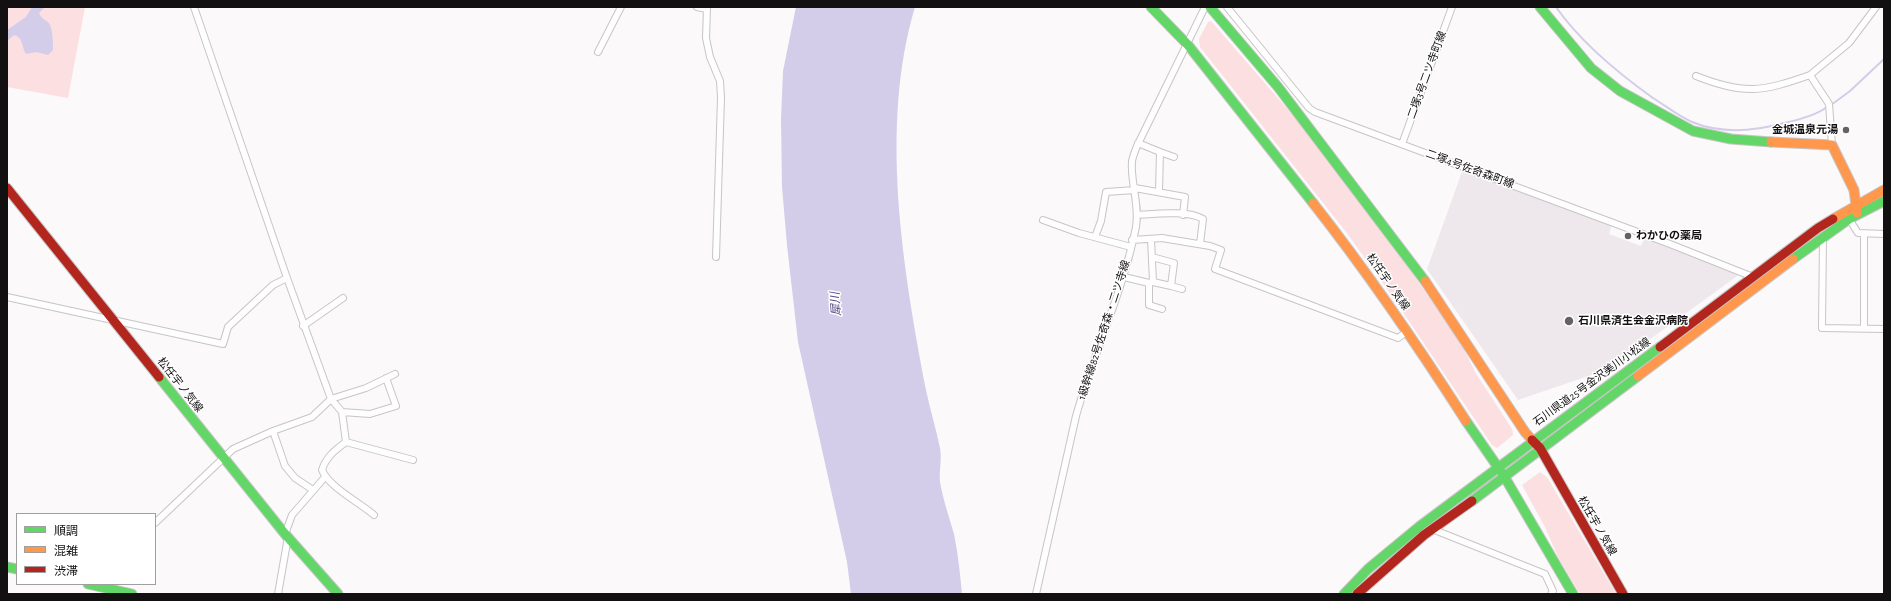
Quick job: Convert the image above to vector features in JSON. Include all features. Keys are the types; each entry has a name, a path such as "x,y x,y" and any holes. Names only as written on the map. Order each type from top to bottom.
{"main road":[{"name":"松任宇ノ気線","path":"1151,7 1188,45 1352,252 1408,331 1497,468 1504,476 1573,594"},
{"name":"松任宇ノ気線","path":"1210,7 1301,116 1422,276 1532,441 1540,448 1623,594"},
{"path":"1540,7 1583,60 1600,76 1626,95 1658,111 1671,121 1698,132 1717,136 1832,146 1854,190 1854,213"},
{"name":"松任宇ノ気線","path":"7,188 286,535 338,594"},
{"name":"石川県道25号金沢美川小松線","path":"1357,594 1399,555 1432,529 1884,190"},
{"name":"石川県道25号金沢美川小松線","path":"1344,594 1368,569 1420,526 1818,228 1884,201"},
{"path":"94,585 132,594"}],"street":[{"path":"194,7 303,326 331,399 342,412 346,442"},
{"path":"598,52 621,7"},
{"path":"697,7 707,8 706,38 710,57 720,81 721,98 716,257"},
{"name":"1級幹線82号佐奇森・二ツ寺線","path":"1036,594 1076,416 1090,369 1124,277 1131,247 1137,214 1132,161 1138,143 1188,45 1205,7"},
{"name":"二塚4号佐奇森町線","path":"1227,7 1309,108 1315,112 1663,241 1753,277"},
{"name":"二塚3号二ツ寺町線","path":"1402,144 1452,7"},
{"path":"1696,76 1723,86 1759,90 1810,75 1849,43 1876,7"},
{"path":"1810,75 1829,104 1832,146"},
{"path":"1301,116 1315,112"},
{"path":"1138,143 1174,157"},
{"path":"1158,191 1160,152"},
{"path":"1095,237 1101,221 1106,192 1135,189 1158,191 1185,197 1183,215"},
{"path":"1854,213 1858,232 1864,234 1884,234"},
{"path":"1137,214 1183,215 1199,217 1203,219 1200,244"},
{"path":"1043,220 1079,233 1131,247"},
{"path":"1864,234 1864,328"},
{"path":"1824,236 1822,328 1884,329"},
{"path":"1132,240 1162,238 1200,244 1221,250 1215,269 1398,338 1408,331"},
{"path":"1151,239 1152,257 1149,305 1162,309"},
{"path":"1152,257 1174,262 1171,286"},
{"path":"1124,277 1182,289"},
{"path":"7,296 224,344 228,327 273,285 287,278"},
{"path":"303,326 343,298"},
{"path":"156,522 233,448 273,431 312,418 331,399 366,388 395,374"},
{"path":"342,412 370,414 396,406 386,378"},
{"path":"273,431 285,466 295,478 313,490"},
{"path":"346,442 413,460"},
{"path":"346,442 331,453 324,463 322,470 324,477 333,486 374,515"},
{"path":"278,594 286,535 292,515 324,477"},
{"path":"1432,529 1545,574 1553,590 1551,594"}],"shaded area":[{"path":"7,7 85,7 68,98 7,87"},
{"path":"1211,21 1303,127 1381,229 1460,341 1475,372 1512,429 1513,435 1497,448 1492,445 1388,290 1346,232 1200,47 1199,39 1208,22"},
{"name":"石川県済生会金沢病院","path":"1463,169 1612,224 1609,234 1641,246 1645,236 1740,274 1609,369 1518,400 1427,269"},
{"path":"1540,472 1547,477 1616,594 1580,594 1558,557 1545,527 1522,485"}],"water":[{"path":"32,7 45,7 39,13 50,24 52,31 53,50 48,55 36,52 26,54 21,40 17,36 14,35 7,41 7,30 26,17"},
{"name":"犀川","path":"796,7 915,7 904,53 898,100 898,198 903,247 917,344 940,448 940,482 954,534 962,594 851,594 847,562 798,342 787,245 782,187 781,119 783,71"}],"waterway":[{"path":"1556,7 1588,45 1614,68 1653,98 1692,122 1703,126 1726,130 1761,128 1801,119 1817,113 1827,107"},
{"path":"1831,105 1850,91 1884,59"}],"traffic: fast":[{"path":"1151,7 1188,45 1313,203"},
{"path":"1210,7 1278,87 1425,281"},
{"path":"1540,7 1591,68 1620,91 1693,131 1731,139 1771,142"},
{"path":"1793,259 1849,219 1884,201"},
{"path":"1344,594 1368,569 1420,526 1660,347"},
{"path":"1472,501 1638,376"},
{"path":"159,377 285,534 338,594"},
{"path":"1466,421 1504,476 1573,594"},
{"path":"7,567 16,569"},
{"path":"92,585 132,594"}],"traffic: slow":[{"path":"1771,142 1832,145 1854,190 1857,213"},
{"path":"1833,219 1884,190"},
{"path":"1313,203 1392,310 1466,421"},
{"path":"1638,376 1793,259"},
{"path":"1425,281 1525,432 1532,440"}],"traffic: jam":[{"path":"7,188 159,377"},
{"path":"1660,347 1818,228 1833,219"},
{"path":"1532,440 1540,448 1623,594"},
{"path":"1357,594 1424,535 1472,501"}],"place":[{"name":"金城温泉元湯","path":"1846,130"},
{"name":"わかひの薬局","path":"1628,236"},
{"name":"石川県済生会金沢病院","path":"1569,321"}]}
